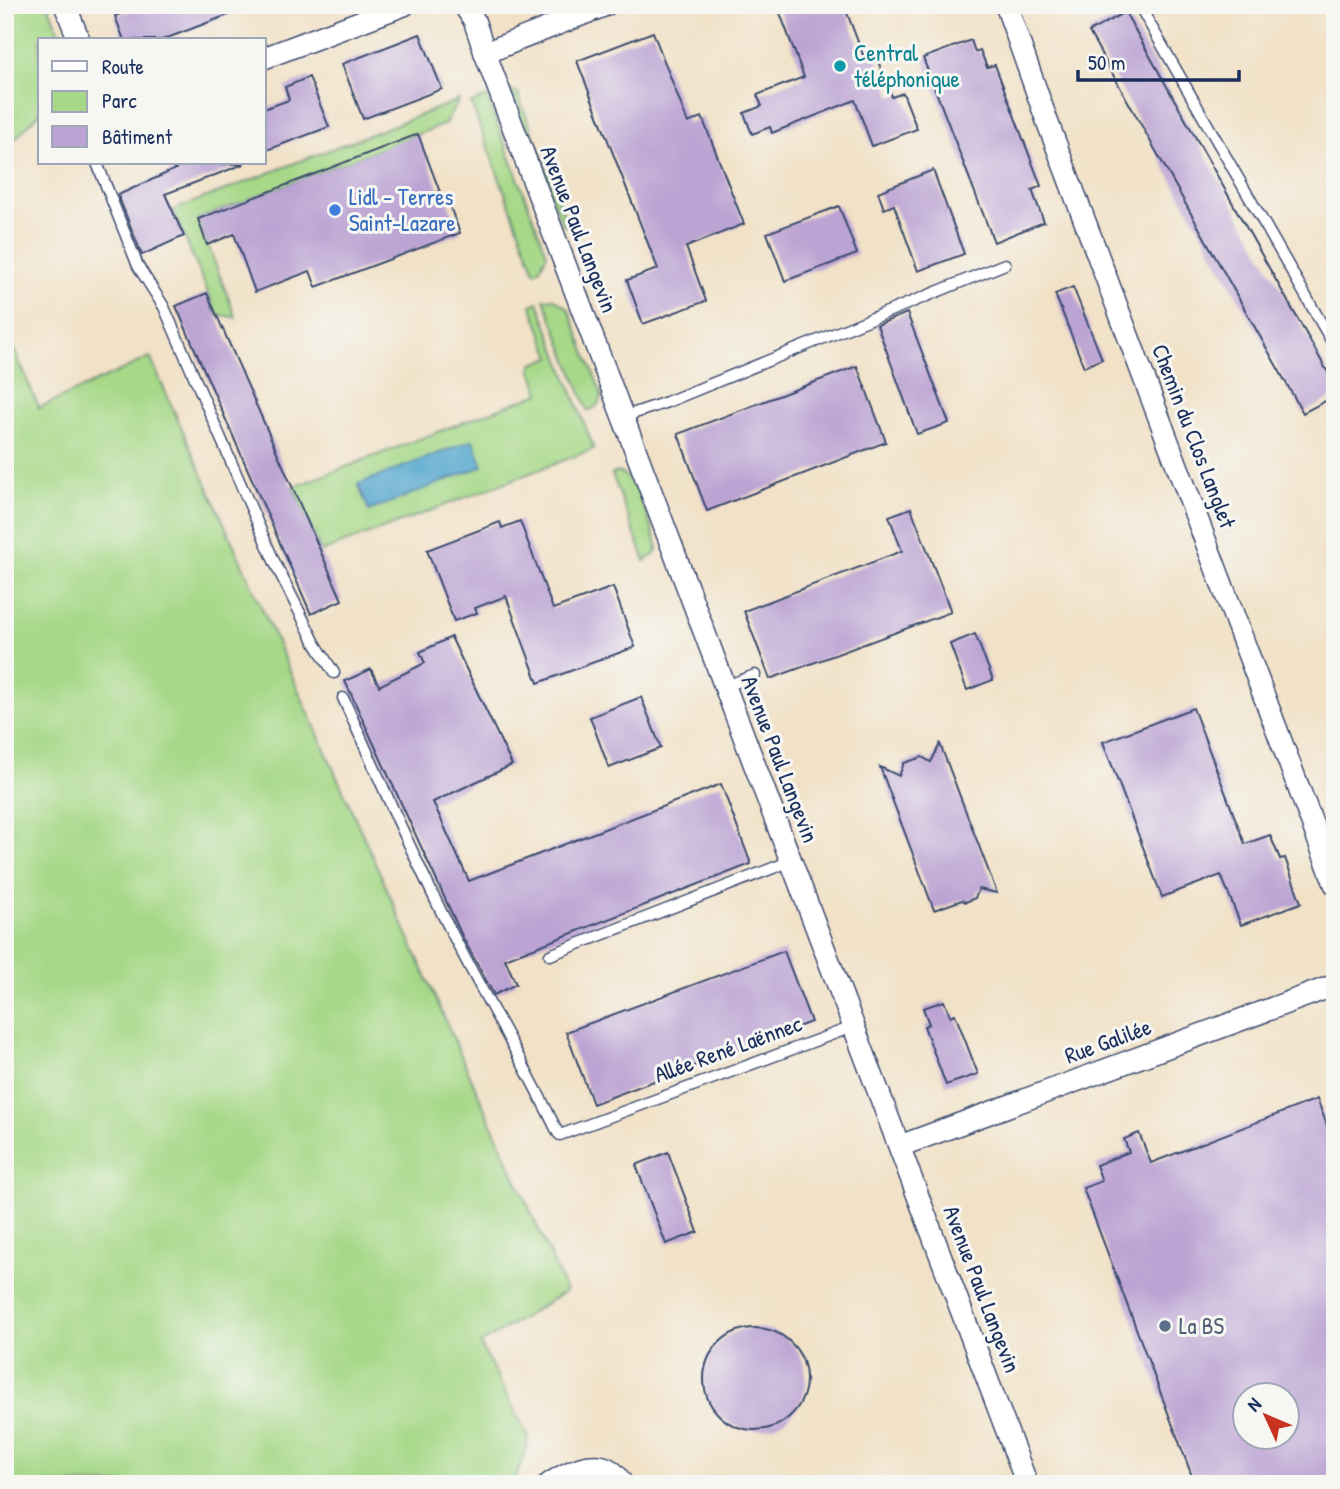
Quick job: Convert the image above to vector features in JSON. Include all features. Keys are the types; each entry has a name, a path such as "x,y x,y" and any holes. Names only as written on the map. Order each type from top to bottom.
{"street":[{"path":"65,5 78,38"},
{"path":"266,57 404,5"},
{"name":"Avenue Paul Langevin","path":"464,5 474,20 724,687 855,1026 1021,1482"},
{"path":"485,52 606,5"},
{"name":"Chemin du Clos Langlet","path":"1006,5 1046,121 1335,884"},
{"name":"Rue Galilée","path":"900,1146 1335,985"},
{"path":"549,1484 584,1465 594,1465 608,1470 622,1484"}],"lane":[{"path":"1139,5 1335,347"},
{"path":"97,164 138,266 164,307 274,561 315,643 334,673"},
{"path":"623,417 659,405 1005,264"},
{"path":"724,687 755,675"},
{"name":"Allée René Laënnec","path":"343,698 450,931 560,1135 855,1026"},
{"path":"550,955 791,861"}],"green space":[{"path":"5,5 48,5 61,38 38,38 38,115 5,149"},
{"path":"510,90 517,92 568,225 566,226 562,224"},
{"path":"487,97 547,254 539,270 535,272 471,103"},
{"path":"459,100 445,124 198,219 236,318 217,314 173,210"},
{"path":"553,298 568,308 602,395 597,405 588,411 544,299"},
{"path":"538,302 594,449 321,552 293,487 540,393 531,368 533,364 551,357 531,305"},
{"path":"5,328 39,408 150,357 566,1291 480,1344 529,1438 514,1484 5,1484"},
{"path":"618,472 632,483 638,493 658,547 655,554 645,561 612,474"}],"water":[{"path":"473,440 483,466 369,511 358,484"}],"building":[{"path":"143,5 249,5 167,38 123,38 115,16"},
{"name":"Central téléphonique","path":"777,5 844,5 863,55 874,51 892,97 903,93 917,129 872,146 855,100 772,133 770,127 752,134 744,113 762,106 757,95 804,77"},
{"path":"1125,12 1335,385 1335,396 1303,413 1089,32"},
{"path":"653,32 688,123 702,117 744,224 686,247 706,301 643,324 627,280 658,269 577,61"},
{"path":"420,34 442,89 363,119 342,64"},
{"path":"971,40 975,52 980,50 987,67 995,65 1041,186 1032,190 1044,222 994,242 923,58"},
{"path":"309,77 329,127 266,150 266,108 289,100 285,87"},
{"name":"Lidl - Terres Saint-Lazare","path":"418,134 443,200 447,199 460,233 316,287 310,271 255,292 234,234 207,245 198,219"},
{"path":"174,164 244,164 165,194 184,236 142,255 118,195 176,169"},
{"path":"933,170 964,254 918,271 894,205 884,209 878,192"},
{"path":"839,206 857,254 785,281 767,233"},
{"path":"1073,287 1102,359 1084,367 1055,294"},
{"path":"207,293 342,600 311,614 176,306"},
{"path":"907,313 949,423 917,434 877,325"},
{"path":"857,366 886,442 707,511 678,434"},
{"path":"911,508 951,612 770,679 744,611 902,551 889,516"},
{"path":"520,521 553,609 613,587 635,647 538,683 506,596 475,608 477,613 454,621 427,550 500,522 502,528"},
{"path":"975,634 993,680 967,690 950,644"},
{"path":"451,637 512,765 433,802 469,881 721,784 751,864 505,959 516,984 494,995 463,938 345,681 371,669 379,686 425,663 420,652"},
{"path":"641,697 661,748 609,768 590,717"},
{"path":"1193,708 1245,844 1270,835 1280,859 1285,858 1301,903 1241,925 1221,875 1162,897 1103,742"},
{"path":"940,744 997,893 979,889 975,898 934,910 880,767 899,776 904,763 922,757 931,762"},
{"path":"784,951 811,1022 593,1104 566,1032"},
{"path":"944,1001 950,1016 955,1014 978,1074 946,1085 924,1026 929,1024 923,1008"},
{"path":"1317,1099 1335,1146 1335,1484 1195,1484 1083,1188 1102,1181 1096,1165 1129,1152 1124,1139 1139,1133 1151,1163"},
{"path":"668,1152 698,1232 666,1244 636,1165"},
{"path":"755,1328 774,1332 791,1343 802,1360 806,1379 802,1398 791,1415 774,1426 755,1430 736,1426 719,1415 708,1398 704,1379 708,1360 719,1343 736,1332"}],"place":[{"name":"Central téléphonique","path":"840,66"},
{"name":"Lidl - Terres Saint-Lazare","path":"335,210"},
{"name":"La BS","path":"1165,1326"}]}
